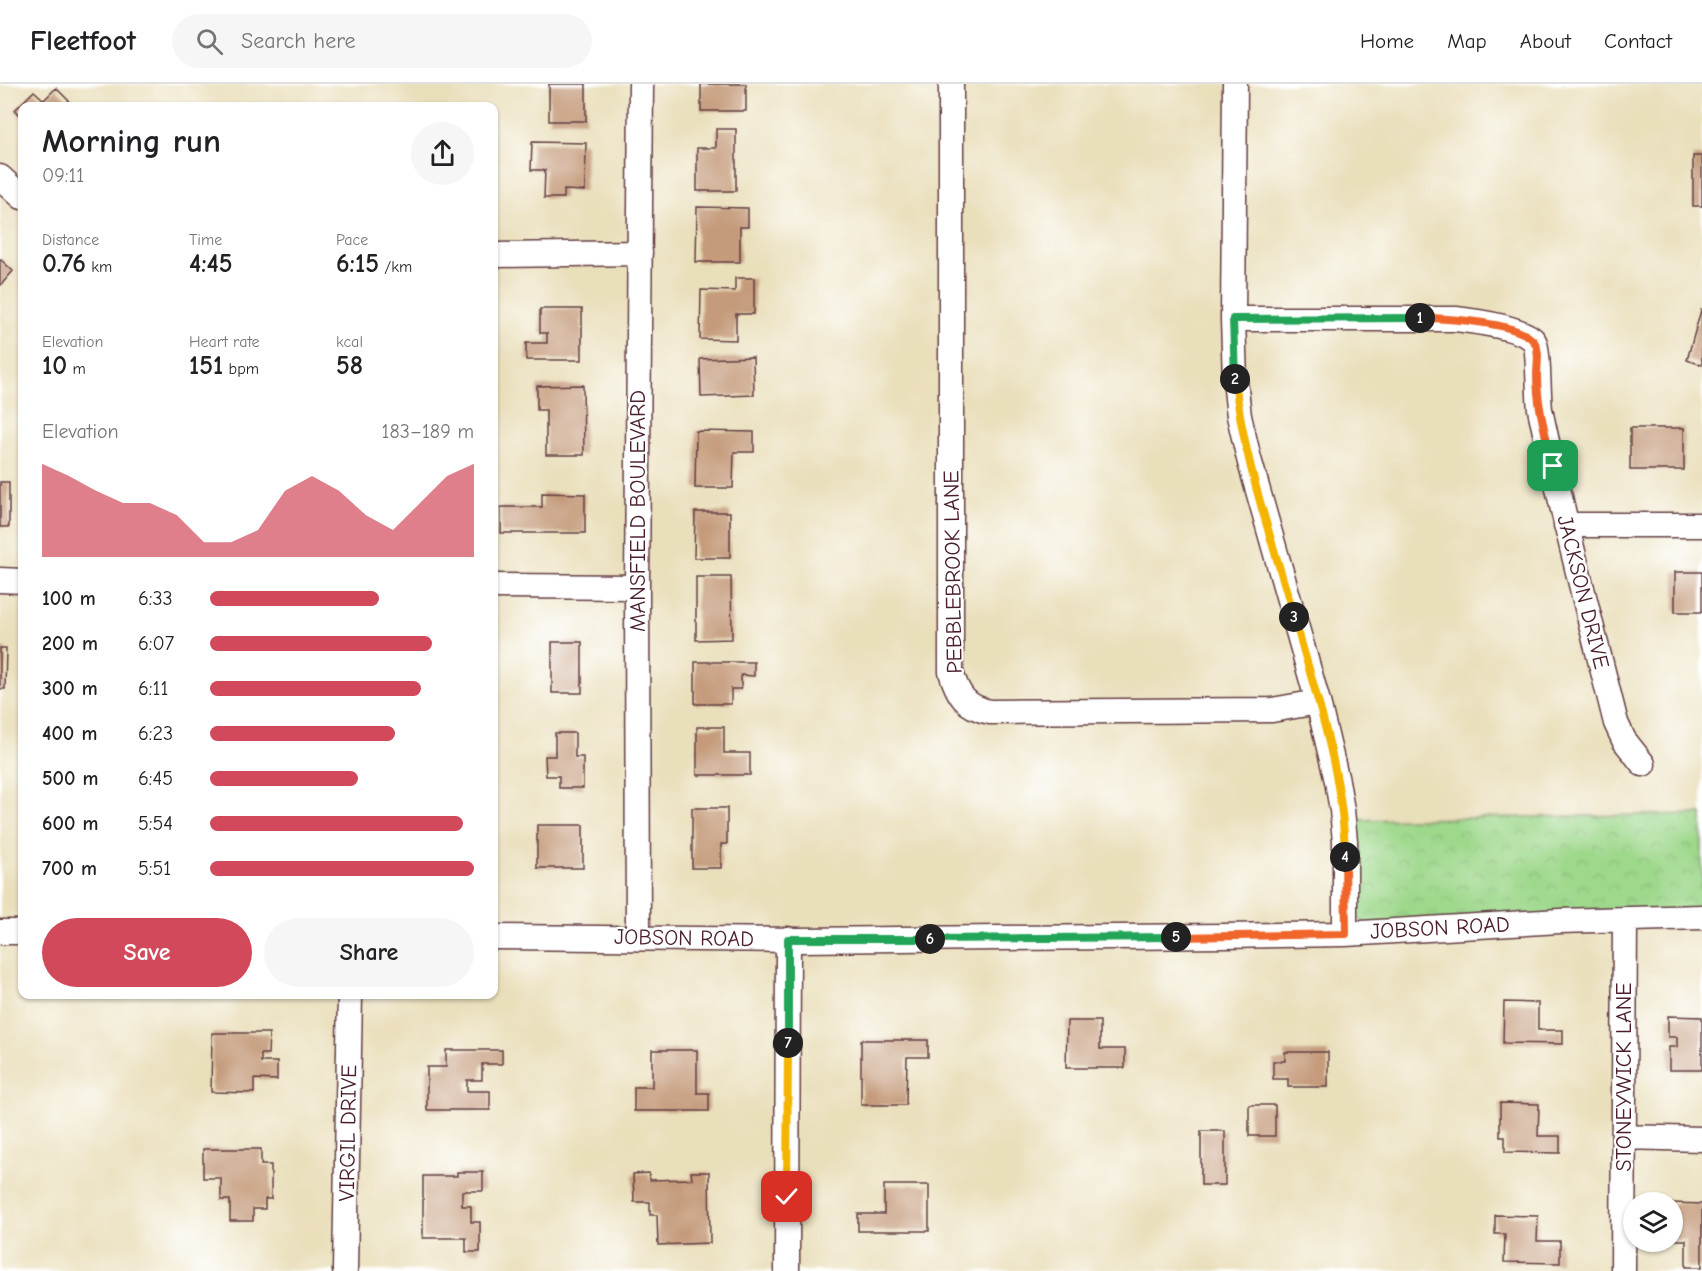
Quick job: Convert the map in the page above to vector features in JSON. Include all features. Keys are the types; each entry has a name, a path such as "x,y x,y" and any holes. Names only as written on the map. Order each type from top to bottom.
{"street":[{"name":"MANSFIELD BOULEVARD","path":"638,938 637,587 641,84"},
{"name":"PEBBLEBROOK LANE","path":"951,84 951,672 956,689 976,709 990,712 1272,710 1318,702"},
{"path":"1235,84 1233,319 1239,416 1249,459 1318,702 1342,810 1345,841 1346,934"},
{"path":"0,177 18,193"},
{"path":"498,255 640,253"},
{"name":"JACKSON DRIVE","path":"1233,319 1456,319 1496,326 1528,336 1534,341 1537,347 1540,408 1566,525 1616,723 1624,740 1643,764"},
{"path":"1566,525 1702,525"},
{"path":"0,580 18,581"},
{"path":"498,586 637,587"},
{"name":"JOBSON ROAD","path":"498,937 788,939 1346,934 1560,921 1702,917"},
{"name":"STONEYWICK LANE","path":"1623,1271 1625,919"},
{"path":"0,932 18,932"},
{"path":"787,1271 788,939"},
{"name":"VIRGIL DRIVE","path":"345,1271 351,999"},
{"path":"1624,1137 1702,1139"}],"green space":[{"path":"1702,814 1702,915 1365,924 1356,916 1354,820"}],"building":[{"path":"549,84 586,84 586,121 549,121"},
{"path":"701,84 746,84 746,111 701,111"},
{"path":"56,88 70,102 23,102 34,91 44,100"},
{"path":"716,129 736,129 736,191 697,191 697,148 716,148"},
{"path":"532,142 586,143 585,191 564,190 564,198 544,198 545,170 531,170"},
{"path":"1693,156 1702,156 1702,206 1693,206"},
{"path":"697,207 748,208 748,227 740,227 740,262 696,262"},
{"path":"0,259 13,271 0,286"},
{"path":"735,278 754,278 754,314 736,314 736,340 700,339 701,290 735,291"},
{"path":"540,309 582,309 582,360 526,360 526,343 547,343 547,333 540,333"},
{"path":"1702,310 1702,365 1687,360"},
{"path":"753,357 754,395 701,397 700,359"},
{"path":"583,385 584,455 546,455 546,410 537,410 537,386"},
{"path":"1630,428 1684,428 1684,470 1630,470"},
{"path":"696,431 754,432 754,452 734,452 733,488 695,488"},
{"path":"0,482 9,482 9,527 0,527"},
{"path":"542,493 585,494 585,533 501,533 501,507 542,507"},
{"path":"695,512 730,512 730,558 694,558"},
{"path":"1675,572 1702,572 1702,612 1675,612"},
{"path":"696,577 731,577 732,639 696,640"},
{"path":"552,642 582,642 582,693 552,693"},
{"path":"0,648 6,648 5,689 0,689"},
{"path":"695,662 754,662 754,676 741,675 741,689 731,689 731,704 695,704"},
{"path":"697,727 724,727 724,753 750,753 750,775 697,775"},
{"path":"555,733 575,733 575,757 583,757 583,788 559,788 559,776 546,776 545,756 555,756"},
{"path":"692,808 727,808 727,844 721,844 721,868 692,868"},
{"path":"537,825 583,825 583,868 537,868"},
{"path":"1504,1002 1538,1003 1538,1030 1563,1030 1563,1044 1503,1043"},
{"path":"1668,1016 1702,1017 1702,1070 1669,1070 1669,1047 1677,1047 1677,1037 1668,1037"},
{"path":"1067,1021 1100,1021 1100,1049 1125,1049 1125,1068 1066,1068"},
{"path":"212,1033 269,1033 268,1054 261,1054 261,1062 277,1062 277,1080 254,1079 254,1093 211,1092"},
{"path":"861,1040 928,1040 928,1057 907,1057 906,1105 861,1105"},
{"path":"446,1050 502,1050 502,1064 482,1064 482,1080 467,1080 467,1091 490,1091 490,1110 427,1110 427,1067 446,1067"},
{"path":"652,1050 697,1050 697,1093 709,1093 709,1111 634,1111 634,1087 652,1087"},
{"path":"1285,1052 1328,1052 1328,1087 1288,1087 1288,1079 1273,1079 1273,1061 1285,1061"},
{"path":"1500,1103 1539,1104 1538,1136 1560,1136 1560,1153 1505,1152 1505,1137 1500,1137"},
{"path":"1249,1105 1275,1105 1275,1136 1249,1136"},
{"path":"1201,1131 1225,1131 1225,1185 1201,1185"},
{"path":"203,1149 261,1149 261,1165 271,1165 271,1199 265,1199 265,1209 253,1209 253,1221 230,1221 230,1200 221,1200 221,1178 203,1178"},
{"path":"457,1172 483,1172 483,1191 462,1191 462,1206 471,1206 471,1222 480,1222 480,1252 466,1252 466,1238 423,1238 423,1176 457,1176"},
{"path":"691,1172 709,1172 710,1243 658,1245 657,1215 650,1215 650,1202 634,1202 633,1174 649,1173 650,1180 692,1179"},
{"path":"884,1185 929,1185 929,1231 858,1231 858,1214 884,1214"},
{"path":"1683,1203 1702,1204 1702,1267 1686,1267 1686,1240 1683,1240"},
{"path":"1495,1215 1538,1216 1537,1241 1560,1241 1560,1263 1504,1262 1505,1234 1495,1234"}],"route":[{"path":"787,1197 788,939 1346,934 1345,841 1337,781 1318,702 1249,459 1239,416 1233,319 1456,319 1488,324 1528,336 1537,347 1540,408 1553,466"}]}
